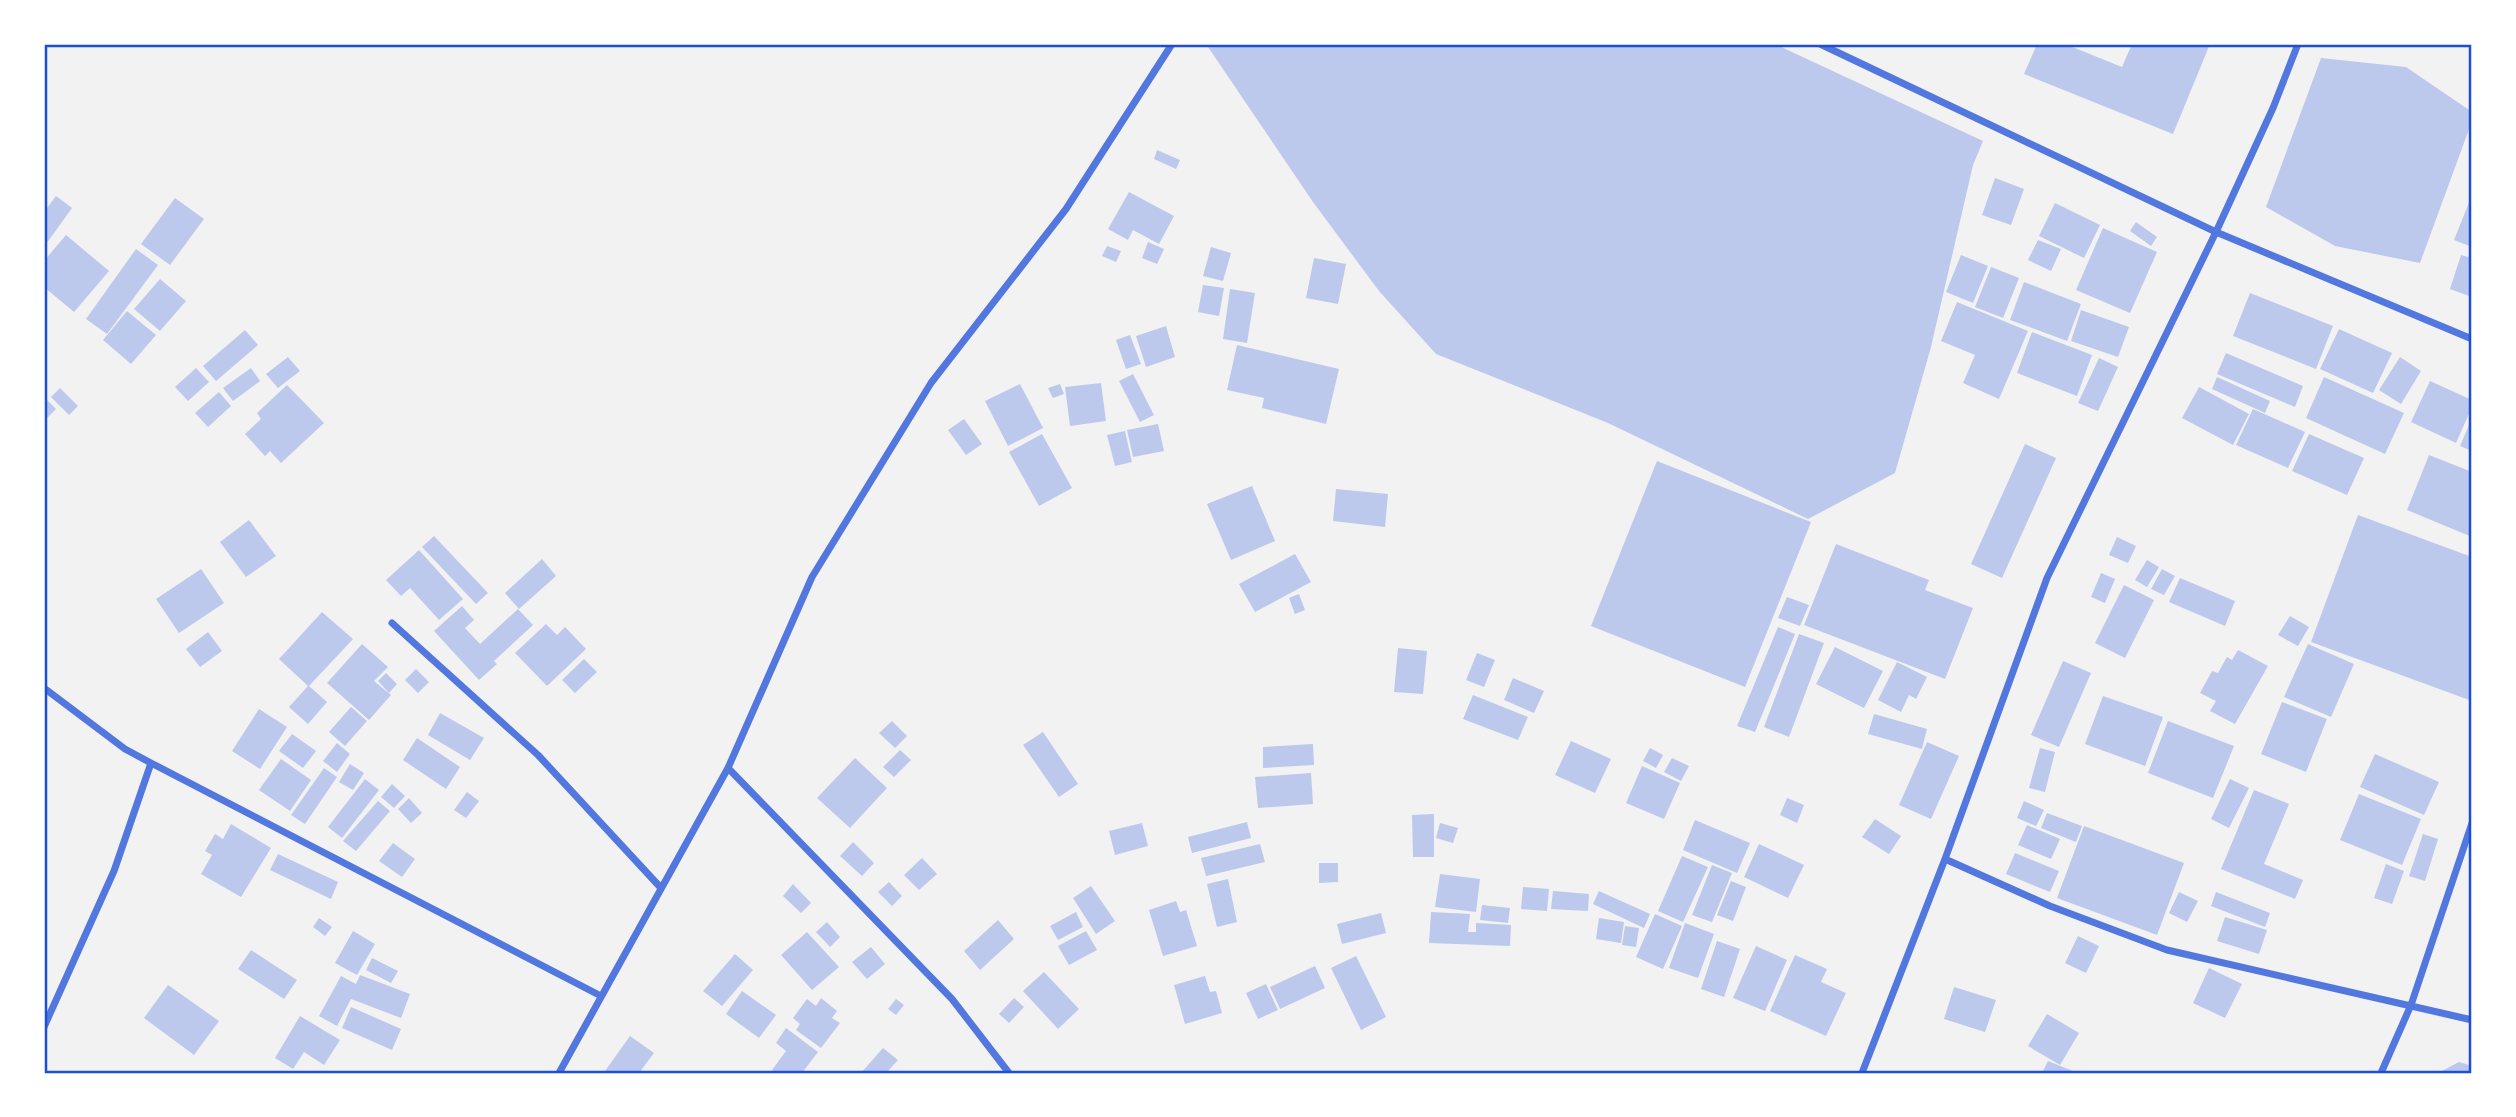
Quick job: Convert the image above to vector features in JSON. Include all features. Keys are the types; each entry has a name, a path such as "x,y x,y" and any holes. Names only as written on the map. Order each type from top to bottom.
{"street":[{"path":"559,1073 728,768 812,578 931,383 1066,209 1172,44"},
{"path":"1820,44 2216,232 2472,339"},
{"path":"1862,1073 1945,859 2047,578 2216,232 2273,108 2298,44"},
{"path":"392,623 538,755 661,888"},
{"path":"44,688 125,749 601,996"},
{"path":"44,1027 114,870 152,763"},
{"path":"728,768 952,999 1009,1073"},
{"path":"2381,1073 2412,1005 2472,823"},
{"path":"1945,859 2050,906 2167,950 2472,1020"}],"building":[{"path":"1206,44 1775,44 1983,141 1973,165 1931,347 1895,473 1808,519 1608,423 1436,354 1379,291 1313,202"},
{"path":"2037,44 2065,44 2122,67 2132,44 2210,44 2173,134 2024,74"},
{"path":"2321,58 2406,67 2472,112 2472,121 2420,263 2335,246 2266,207"},
{"path":"1157,150 1180,160 1176,169 1154,159"},
{"path":"1995,178 2024,189 2011,225 1982,215"},
{"path":"1129,192 1174,216 1159,244 1133,230 1128,240 1108,229"},
{"path":"2472,195 2472,247 2454,240"},
{"path":"56,196 72,208 44,247 44,212"},
{"path":"175,198 204,219 170,265 141,244"},
{"path":"2055,203 2100,225 2084,258 2039,236"},
{"path":"2136,222 2157,237 2151,246 2130,231"},
{"path":"2103,228 2157,252 2130,313 2076,290"},
{"path":"66,235 109,271 74,312 44,287 44,261"},
{"path":"2038,240 2061,249 2051,271 2028,260"},
{"path":"1148,242 1164,249 1157,264 1142,258"},
{"path":"1107,246 1121,251 1116,262 1102,256"},
{"path":"1211,247 1231,253 1223,281 1203,276"},
{"path":"136,249 158,265 107,334 86,319"},
{"path":"1961,255 1988,266 1973,303 1946,292"},
{"path":"2461,255 2472,258 2472,297 2450,289"},
{"path":"1314,258 1346,264 1338,304 1306,298"},
{"path":"1991,267 2019,278 2003,318 1975,307"},
{"path":"160,279 186,301 160,331 134,309"},
{"path":"2024,282 2081,304 2067,341 2010,320"},
{"path":"1203,285 1224,288 1219,316 1198,312"},
{"path":"1230,289 1255,293 1247,343 1223,339"},
{"path":"2250,293 2333,326 2316,369 2233,336"},
{"path":"1957,302 2028,331 1999,399 1963,383 1975,355 1941,341"},
{"path":"2081,310 2129,327 2118,357 2071,341"},
{"path":"127,311 156,335 131,364 103,340"},
{"path":"1166,326 1175,357 1146,367 1136,336"},
{"path":"2339,329 2392,353 2373,393 2320,369"},
{"path":"245,330 258,345 216,381 203,366"},
{"path":"2032,332 2092,355 2077,396 2017,373"},
{"path":"1130,335 1141,364 1126,369 1116,340"},
{"path":"1237,345 1339,369 1326,424 1262,408 1264,398 1227,390"},
{"path":"2226,353 2303,386 2295,407 2217,374"},
{"path":"288,357 300,371 278,388 266,374"},
{"path":"2400,357 2421,371 2401,404 2379,390"},
{"path":"2099,358 2118,367 2098,411 2078,403"},
{"path":"196,368 209,382 188,401 175,387"},
{"path":"251,368 260,381 233,401 223,388"},
{"path":"1133,374 1154,415 1140,422 1119,381"},
{"path":"2217,377 2270,401 2265,413 2212,389"},
{"path":"2324,377 2404,413 2385,454 2306,418"},
{"path":"2430,381 2472,400 2472,407 2456,443 2411,422"},
{"path":"1101,383 1106,421 1070,426 1065,387"},
{"path":"1020,384 1043,428 1008,446 985,401"},
{"path":"1060,384 1064,394 1053,398 1048,388"},
{"path":"287,385 324,423 281,463 270,451 265,456 245,434 261,419 257,413"},
{"path":"2199,387 2249,414 2233,445 2182,418"},
{"path":"60,388 78,406 69,415 51,397"},
{"path":"219,392 231,406 208,427 195,413"},
{"path":"44,397 56,409 44,421"},
{"path":"2253,409 2305,432 2288,468 2236,445"},
{"path":"2472,418 2472,451 2460,446"},
{"path":"964,419 982,444 966,455 948,430"},
{"path":"1158,424 1164,451 1133,457 1127,430"},
{"path":"1125,431 1132,462 1115,466 1107,435"},
{"path":"1042,434 1072,488 1039,506 1009,452"},
{"path":"2309,434 2364,458 2347,495 2292,471"},
{"path":"2025,444 2056,458 2002,578 1971,564"},
{"path":"2429,455 2472,472 2472,537 2407,510"},
{"path":"1657,461 1811,522 1745,687 1591,626"},
{"path":"1252,486 1275,541 1231,560 1207,504"},
{"path":"1336,489 1388,494 1385,527 1333,521"},
{"path":"2358,515 2472,557 2472,701 2311,642"},
{"path":"249,520 276,556 246,577 220,542"},
{"path":"434,536 488,593 476,604 422,547"},
{"path":"2117,537 2136,546 2128,563 2109,555"},
{"path":"1836,544 1929,580 1925,590 1973,608 1945,679 1804,625"},
{"path":"419,550 463,599 439,620 410,588 401,596 386,580"},
{"path":"1295,554 1311,582 1255,612 1239,584"},
{"path":"542,559 556,576 519,609 505,593"},
{"path":"2147,560 2159,567 2147,587 2135,580"},
{"path":"201,569 224,603 179,633 156,599"},
{"path":"2162,569 2175,576 2164,595 2151,589"},
{"path":"2101,573 2115,579 2105,603 2091,597"},
{"path":"2180,578 2235,601 2225,626 2169,602"},
{"path":"2124,585 2154,600 2125,658 2095,643"},
{"path":"1299,594 1305,610 1295,614 1289,598"},
{"path":"1787,597 1809,605 1800,626 1778,618"},
{"path":"462,606 474,620 465,628 480,644 518,609 533,625 494,661 497,664 479,680 434,631"},
{"path":"322,612 353,639 309,686 327,702 308,724 289,707 308,686 279,659"},
{"path":"2290,616 2309,627 2298,646 2278,635"},
{"path":"546,624 557,635 565,627 586,649 547,686 515,653"},
{"path":"1778,627 1795,634 1755,732 1737,726"},
{"path":"208,632 222,651 200,667 186,649"},
{"path":"1799,634 1824,643 1789,737 1764,727"},
{"path":"362,644 388,667 374,681 391,695 369,720 327,683"},
{"path":"2308,644 2354,664 2331,717 2284,697"},
{"path":"1835,647 1883,671 1864,708 1816,684"},
{"path":"1398,648 1427,651 1423,694 1394,692"},
{"path":"2238,650 2268,666 2235,724 2210,711 2216,701 2200,693 2212,671 2218,673 2227,657 2232,660"},
{"path":"1477,653 1495,660 1484,687 1466,680"},
{"path":"584,659 597,672 575,693 562,680"},
{"path":"2063,661 2091,673 2059,747 2031,735"},
{"path":"1897,662 1927,677 1916,699 1909,695 1901,712 1878,700"},
{"path":"416,669 429,682 418,693 405,680"},
{"path":"386,673 397,684 389,693 378,681"},
{"path":"1513,678 1544,691 1534,713 1504,700"},
{"path":"1473,695 1528,717 1518,740 1463,719"},
{"path":"2103,696 2163,717 2145,766 2085,744"},
{"path":"2282,702 2327,719 2306,772 2261,754"},
{"path":"351,707 367,721 345,746 329,732"},
{"path":"259,709 287,727 260,769 232,751"},
{"path":"440,713 484,738 470,760 428,735"},
{"path":"1874,714 1927,729 1922,749 1868,734"},
{"path":"892,721 907,736 895,748 879,733"},
{"path":"2168,721 2234,746 2213,798 2148,773"},
{"path":"1043,732 1078,784 1059,797 1023,745"},
{"path":"292,734 316,751 303,768 279,751"},
{"path":"417,738 460,767 446,789 403,760"},
{"path":"1571,741 1611,759 1595,793 1555,775"},
{"path":"1927,742 1959,756 1931,819 1899,805"},
{"path":"337,743 350,754 337,772 323,761"},
{"path":"1313,744 1314,765 1263,768 1263,747"},
{"path":"1650,748 1663,755 1656,768 1643,761"},
{"path":"2040,748 2055,752 2045,792 2029,788"},
{"path":"900,750 911,760 894,777 883,767"},
{"path":"2375,754 2439,782 2424,815 2360,787"},
{"path":"855,758 887,788 850,828 817,798"},
{"path":"1672,758 1689,766 1681,781 1664,772"},
{"path":"281,759 311,780 290,811 259,790"},
{"path":"350,764 364,773 353,790 339,782"},
{"path":"1642,766 1680,783 1664,819 1626,803"},
{"path":"324,768 337,777 305,824 291,815"},
{"path":"1311,773 1313,804 1258,808 1255,777"},
{"path":"365,779 379,790 342,838 328,827"},
{"path":"2230,779 2249,788 2229,828 2211,819"},
{"path":"392,784 405,796 394,808 381,797"},
{"path":"2254,790 2289,804 2264,864 2303,880 2295,899 2221,869"},
{"path":"467,792 479,801 466,818 454,810"},
{"path":"2359,794 2421,819 2402,865 2340,840"},
{"path":"409,798 422,813 411,823 398,809"},
{"path":"1787,798 1804,805 1797,823 1780,815"},
{"path":"378,801 390,811 356,851 343,841"},
{"path":"2024,801 2044,810 2036,826 2017,818"},
{"path":"2047,813 2082,826 2076,842 2041,828"},
{"path":"1434,814 1434,857 1413,857 1412,815"},
{"path":"1875,819 1901,836 1889,854 1862,837"},
{"path":"1695,820 1750,843 1737,873 1683,850"},
{"path":"1247,822 1251,838 1192,853 1188,837"},
{"path":"1142,823 1148,846 1115,855 1109,831"},
{"path":"1440,823 1458,828 1453,843 1436,838"},
{"path":"231,824 271,848 241,897 201,874 212,855 205,851 215,834 223,839"},
{"path":"2027,825 2060,839 2051,859 2018,845"},
{"path":"2084,826 2184,863 2157,935 2057,898"},
{"path":"2423,834 2438,839 2425,881 2409,876"},
{"path":"853,842 874,863 862,876 840,856"},
{"path":"393,843 415,859 402,877 379,861"},
{"path":"1260,844 1265,862 1206,876 1201,858"},
{"path":"1759,844 1804,865 1788,898 1744,877"},
{"path":"2015,853 2059,871 2050,892 2006,874"},
{"path":"278,854 338,882 331,899 270,870"},
{"path":"1682,856 1708,867 1683,922 1658,911"},
{"path":"922,858 937,874 919,890 904,875"},
{"path":"1319,863 1338,863 1338,882 1319,883"},
{"path":"2386,864 2404,871 2392,904 2374,898"},
{"path":"1712,865 1732,873 1712,922 1692,915"},
{"path":"1440,874 1480,879 1476,912 1435,907"},
{"path":"1228,879 1237,922 1217,927 1207,884"},
{"path":"1731,881 1746,887 1733,921 1717,915"},
{"path":"889,882 902,896 892,906 878,892"},
{"path":"793,884 811,903 801,913 783,896"},
{"path":"1091,886 1115,921 1096,934 1073,898"},
{"path":"1523,887 1549,889 1547,911 1521,909"},
{"path":"1553,891 1589,894 1588,911 1551,909"},
{"path":"1599,891 1650,914 1644,928 1593,904"},
{"path":"2179,892 2198,901 2187,922 2169,913"},
{"path":"2216,892 2270,913 2265,927 2211,906"},
{"path":"1176,901 1180,912 1186,910 1197,946 1163,956 1149,910"},
{"path":"1482,905 1510,908 1508,923 1480,920"},
{"path":"1076,912 1083,927 1058,940 1050,926"},
{"path":"1431,912 1470,914 1468,932 1476,932 1476,923 1511,925 1510,946 1429,943"},
{"path":"1381,913 1386,933 1342,944 1337,924"},
{"path":"1655,914 1682,926 1663,969 1636,957"},
{"path":"2225,917 2267,930 2259,954 2217,941"},
{"path":"319,918 332,927 325,936 313,927"},
{"path":"1599,918 1624,922 1621,943 1596,939"},
{"path":"998,920 1014,939 980,970 964,951"},
{"path":"827,922 840,937 830,947 816,932"},
{"path":"1685,923 1714,934 1698,978 1669,968"},
{"path":"1625,926 1639,928 1636,947 1622,945"},
{"path":"353,931 375,944 357,975 335,963"},
{"path":"1086,931 1097,950 1069,965 1058,946"},
{"path":"807,932 839,967 812,990 781,955"},
{"path":"2078,936 2099,946 2086,973 2065,963"},
{"path":"1717,941 1740,949 1724,997 1701,989"},
{"path":"1756,946 1787,960 1765,1011 1733,998"},
{"path":"871,947 885,964 867,979 852,962"},
{"path":"251,950 297,980 284,999 238,969"},
{"path":"735,954 753,970 722,1006 703,991"},
{"path":"1795,955 1827,969 1821,982 1846,993 1826,1036 1770,1011"},
{"path":"1356,956 1386,1017 1361,1030 1331,968"},
{"path":"372,958 398,971 391,983 366,970"},
{"path":"1315,966 1325,988 1280,1009 1270,987"},
{"path":"2209,968 2242,984 2225,1018 2193,1003"},
{"path":"1044,972 1079,1009 1058,1029 1023,991"},
{"path":"360,975 410,994 401,1018 351,999 337,1026 319,1016 341,976 356,984"},
{"path":"1205,976 1210,992 1216,991 1222,1013 1185,1024 1174,985"},
{"path":"1266,984 1278,1010 1258,1019 1246,993"},
{"path":"168,985 219,1021 194,1055 144,1018"},
{"path":"1954,987 1996,1000 1985,1032 1944,1019"},
{"path":"742,991 776,1015 759,1038 726,1014"},
{"path":"821,998 837,1011 832,1018 840,1023 821,1048 796,1030 800,1024 793,1018 807,999 816,1006"},
{"path":"1014,998 1024,1007 1009,1023 999,1014"},
{"path":"896,999 904,1005 896,1015 888,1009"},
{"path":"351,1007 401,1029 392,1050 342,1028"},
{"path":"2047,1014 2079,1033 2060,1065 2028,1046"},
{"path":"300,1016 340,1040 324,1065 304,1052 293,1069 275,1058"},
{"path":"786,1028 818,1052 802,1073 776,1073 772,1070 786,1051 776,1043"},
{"path":"630,1036 654,1053 639,1073 605,1071"},
{"path":"883,1048 898,1060 886,1073 861,1073"},
{"path":"2048,1061 2078,1073 2042,1073"},
{"path":"2459,1062 2472,1066 2472,1073 2438,1073"}]}
